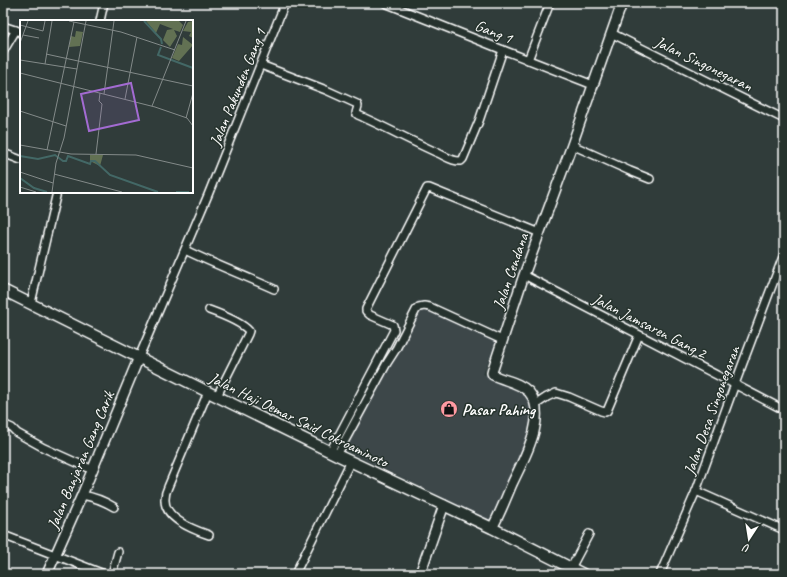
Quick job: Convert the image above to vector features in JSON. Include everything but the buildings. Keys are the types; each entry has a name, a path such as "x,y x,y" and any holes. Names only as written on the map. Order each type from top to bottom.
{"main road":[{"name":"Jalan Haji Oemar Said Cokroaminoto","path":"3,290 212,394 492,528 583,574"}],"street":[{"path":"100,20 104,3"},
{"name":"Jalan Pakunden Gang 1","path":"139,357 185,250 285,3"},
{"name":"Gang 1","path":"385,3 593,85"},
{"path":"528,60 550,3"},
{"name":"Jalan Cendana","path":"535,404 529,393 524,389 516,384 493,375 493,368 524,275 622,3"},
{"path":"3,26 18,31 3,52"},
{"name":"Jalan Singonegaran","path":"611,33 784,119"},
{"path":"261,65 326,90 357,104 358,106 356,113 358,115 412,142 460,162 463,159 479,121 503,50"},
{"path":"572,145 650,179"},
{"path":"3,153 20,160"},
{"path":"334,453 394,330 393,325 370,315 366,309 427,188 540,233"},
{"path":"31,303 58,193"},
{"path":"185,250 274,289"},
{"name":"Jalan Desa Singonegaran","path":"660,574 696,491 784,254"},
{"name":"Jalan Jamsaren Gang 2","path":"524,275 784,410"},
{"path":"334,453 396,349 419,307 430,307 502,340"},
{"path":"209,310 240,324 249,331 212,394 168,487 164,500 169,511 180,522 199,532 209,535"},
{"path":"492,528 533,435 536,415 535,404 556,393 606,412 639,335"},
{"name":"Jalan Banjaran Gang Carik","path":"47,574 93,470 139,357"},
{"path":"3,424 44,448 93,470"},
{"path":"295,574 351,461"},
{"path":"696,491 784,530"},
{"path":"82,495 91,497 114,507"},
{"path":"420,574 444,505"},
{"path":"572,568 590,534"},
{"path":"3,535 104,574"},
{"path":"112,574 118,552"}],"shaded area":[{"name":"Pasar Pahing","path":"418,300 498,337 483,374 520,389 527,397 535,414 528,440 492,522 344,449"}],"place":[{"name":"Pasar Pahing","path":"449,409"}]}
